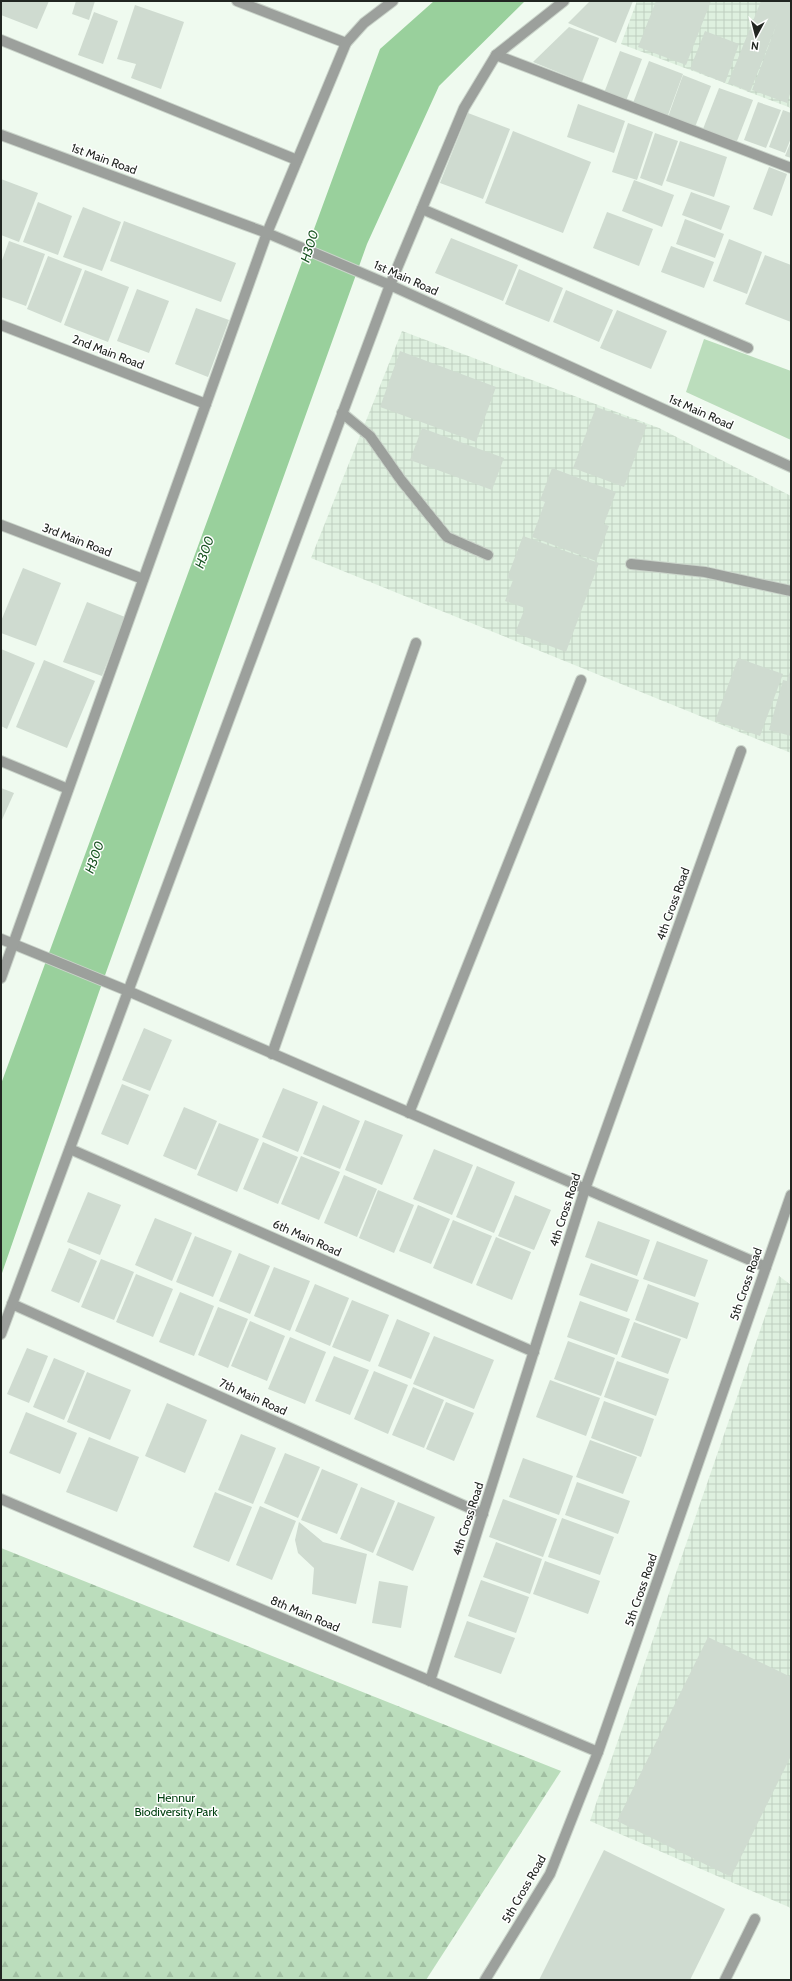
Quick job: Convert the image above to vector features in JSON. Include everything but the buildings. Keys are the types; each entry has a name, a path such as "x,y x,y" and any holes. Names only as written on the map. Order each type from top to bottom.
{"street":[{"path":"237,1 346,43"},
{"path":"1,978 267,233 346,43 364,23 393,1"},
{"path":"1,1334 390,285 464,108 496,54 564,1"},
{"path":"1,40 297,160"},
{"path":"496,54 791,168"},
{"name":"1st Main Road","path":"1,135 267,233 390,285 791,467"},
{"path":"422,209 748,348"},
{"name":"2nd Main Road","path":"1,325 206,404"},
{"path":"342,413 370,436 401,480 447,537 488,555"},
{"name":"3rd Main Road","path":"1,525 143,580"},
{"path":"631,564 705,572 791,592"},
{"path":"272,1054 416,643"},
{"path":"409,1113 581,680"},
{"name":"4th Cross Road","path":"430,1681 585,1189 741,752"},
{"path":"1,761 68,790"},
{"path":"1,939 128,992 766,1267"},
{"name":"6th Main Road","path":"70,1149 534,1352"},
{"name":"5th Cross Road","path":"485,1980 550,1874 598,1752 791,1195"},
{"name":"7th Main Road","path":"12,1304 483,1514"},
{"name":"8th Main Road","path":"1,1499 598,1752"},
{"path":"725,1980 755,1919"}],"shaded area":[{"path":"637,1 791,1 791,108 621,44"},
{"path":"402,331 659,428 791,496 791,753 311,558"},
{"path":"779,1276 791,1285 791,1908 590,1821"}],"green space":[{"path":"704,339 791,371 791,440 686,392"},
{"name":"Hennur Biodiversity Park","path":"1,1548 561,1771 426,1980 1,1980"}],"water":[{"name":"H300","path":"434,1 525,1 439,86 367,244 99,992 1,1276 1,1084 380,49"}]}
